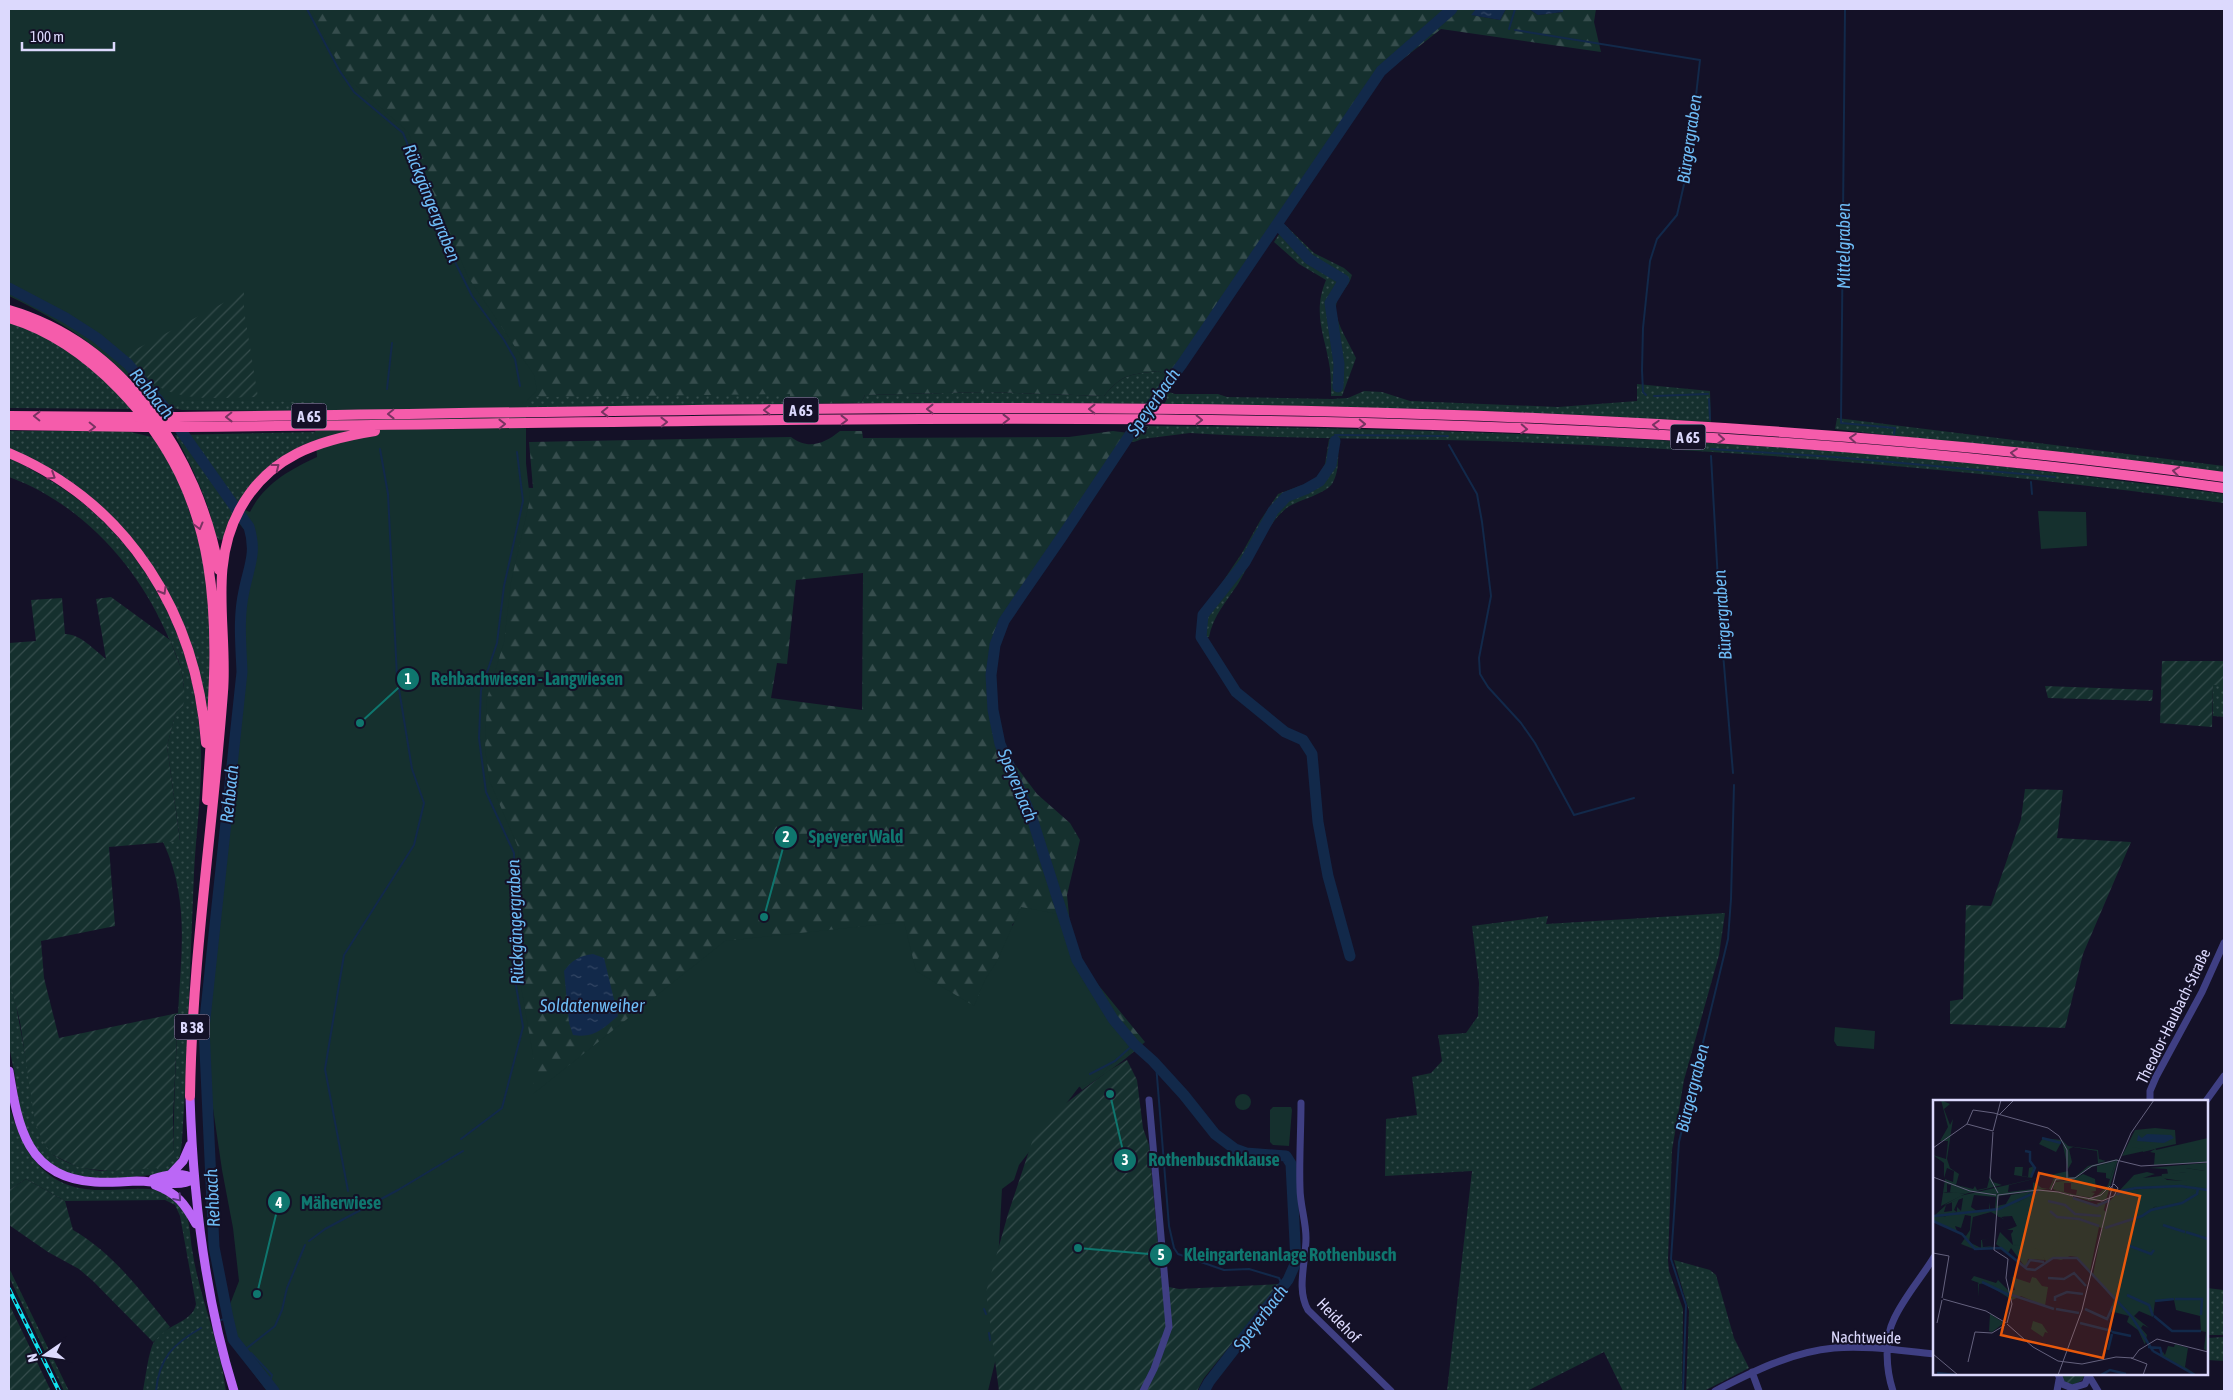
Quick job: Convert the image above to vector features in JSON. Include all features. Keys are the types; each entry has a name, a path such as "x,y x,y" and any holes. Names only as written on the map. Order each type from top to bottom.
{"highway":[{"path":"9,310 53,327 85,348 127,384 156,419 178,453 198,494 212,539 221,591"},
{"path":"9,318 39,329 61,340 103,373 148,422 167,450 182,479 195,512 204,547 215,615 214,703 209,779"},
{"name":"A 65","path":"9,416 178,417 925,409 1141,409 1477,416 1668,425 1857,438 2047,456 2224,478"},
{"name":"A 65","path":"9,425 144,428 797,420 1150,420 1477,426 1670,436 1858,449 2037,465 2224,488"},
{"path":"201,919 224,689 221,591 225,549 235,519 256,486 271,471 308,448 339,437 410,425"},
{"path":"9,453 58,479 98,510 133,547 158,583 181,628 197,677 204,719 209,779"},
{"name":"B 38","path":"190,1096 195,982 201,919 209,779"}],"main road":[{"name":"B 38","path":"9,1071 22,1131 32,1152 46,1166 62,1175 96,1182 146,1181 186,1183 194,1179"},
{"name":"B 38","path":"190,1096 191,1143 199,1230 211,1302 234,1391"},
{"path":"171,1174 183,1160 191,1143"},
{"name":"B 38","path":"146,1181 171,1174 188,1176 194,1179"},
{"name":"B 38","path":"146,1181 173,1192 189,1211 199,1230"}],"street":[{"name":"Theodor-Haubach-Straße","path":"2150,1100 2150,1091 2156,1077 2202,992 2224,943"},
{"path":"2207,1100 2224,1076"},
{"path":"1143,1391 1154,1369 1169,1328 1148,1100"},
{"name":"Heidehof","path":"1301,1103 1300,1189 1306,1236 1301,1290 1303,1300 1308,1310 1391,1391"},
{"path":"1893,1391 1889,1376 1889,1332 1894,1318 1933,1259"},
{"name":"Nachtweide","path":"1715,1391 1752,1372 1782,1360 1830,1349 1888,1350 1933,1354"},
{"path":"1752,1372 1759,1391"},
{"path":"2073,1389 2086,1382 2089,1375"},
{"path":"2089,1375 2091,1383 2098,1391"},
{"path":"2058,1376 2064,1385 2073,1389 2087,1391"},
{"path":"2057,1391 2058,1376"}],"green space":[{"path":"9,9 311,9 344,75 408,132 468,277 534,375 537,390 526,402 526,463 530,499 511,582 504,642 487,698 485,749 490,782 518,847 521,877 517,963 533,1055 533,1094 725,941 904,922 916,971 974,1006 1021,907 1058,914 1072,951 1073,962 1082,980 1115,1019 1130,1033 1128,1056 1115,1062 1086,1085 1079,1087 1019,1165 1014,1180 1002,1189 998,1263 1000,1342 988,1391 267,1391 231,1344 225,1317 239,1281 233,1228 222,1170 204,1047 229,756 239,679 238,610 243,579 248,566 250,547 246,532 238,522 245,510 250,512 262,493 278,479 317,457 316,402 181,400 174,409 154,408 123,372 89,343 51,318 9,296"},
{"path":"281,9 1476,9 1472,15 1500,20 1506,9 1529,9 1538,15 1563,12 1563,9 1596,9 1594,22 1601,52 1441,29 1384,74 1174,381 1158,371 1128,376 1111,388 1104,396 987,392 865,395 861,403 790,404 790,394 546,397 443,391"},
{"path":"1285,225 1314,253 1344,268 1352,275 1338,298 1336,306 1337,318 1356,358 1342,396 1331,396 1330,369 1321,324 1320,303 1326,280 1299,264 1274,242"},
{"path":"244,292 244,310 258,397 203,398 176,394 152,382 125,355"},
{"path":"9,322 41,334 70,351 102,378 132,409 9,408"},
{"path":"1158,371 1174,381 1169,392 1175,394 1332,399 1348,398 1364,391 1382,392 1410,401 1558,407 1637,401 1637,384 1710,391 1711,422 1435,409 1159,404 1165,403 1167,398 1149,399 1145,404 861,403 865,395 987,392 1104,396 1117,383 1128,376"},
{"path":"171,393 791,394 790,404 269,411 182,410 173,408"},
{"path":"1837,418 2224,466 2224,476 1835,429"},
{"path":"1144,426 1495,433 1845,452 1988,465 2224,494 2224,503 1960,472 1695,451 1518,442 1272,437 1190,433 1142,439 1134,442 1125,440 1131,431 1146,431 1148,427"},
{"path":"9,431 126,431 156,438 180,483 200,544 210,603 210,726 190,642 118,524 75,484 51,469 9,449"},
{"path":"840,431 862,431 863,438 1069,437 1113,431 1129,433 999,620 991,642 988,676 991,710 998,742 1037,794 1070,823 1080,840 1067,895 1073,954 1145,1042 1123,1061 1082,1090 1070,1071 1026,910 1012,925 1027,942 1007,1000 539,1391 248,699 483,486 533,488 529,442 791,437 804,443 816,444","holes":["863,573 862,710 771,698 777,663 787,664 796,580"]},
{"path":"319,432 323,438 303,445 270,467 224,539 219,540 202,491 175,435"},
{"path":"1329,439 1338,439 1337,468 1332,484 1324,491 1293,504 1280,514 1266,532 1238,584 1217,616 1209,637 1198,638 1201,614 1242,553 1260,521 1278,494 1316,480 1325,464"},
{"path":"9,458 28,467 80,501 107,525 131,552 151,582 168,613 192,680 198,715 201,766 181,1148 179,1159 172,1168 152,1175 109,1179 78,1176 63,1171 39,1153 30,1139 20,1108 9,1043 9,978 26,1059 53,1155 86,1168 114,1171 142,1165 174,1154 182,927 177,884 172,863 163,842 180,840 167,746 176,711 183,706 184,685 177,658 165,630 153,605 138,581 121,559 82,519 59,502 35,488 9,477"},
{"path":"2038,511 2086,512 2087,546 2041,549"},
{"path":"111,597 170,640 182,671 185,698 183,706 176,712 167,746 180,841 109,847 115,926 41,941 44,978 59,1038 178,1013 173,1117 174,1155 164,1166 157,1168 109,1171 80,1168 53,1155 38,1131 34,1115 20,1022 9,978 9,643 36,641 31,600 62,598 65,634 87,643 106,659 96,599"},
{"path":"2162,661 2224,661 2224,685 2213,685 2212,727 2160,723"},
{"path":"2213,684 2224,685 2224,717 2213,716"},
{"path":"2045,686 2153,690 2152,701 2048,698"},
{"path":"2025,789 2063,790 2057,838 2131,842 2083,954 2065,1028 1950,1024 1950,1001 1963,999 1966,905 1991,906 2021,819"},
{"path":"1725,913 1719,955 1684,1080 1672,1150 1668,1260 1669,1271 1683,1309 1682,1391 1623,1391 1604,1352 1527,1391 1447,1391 1472,1171 1385,1176 1386,1119 1417,1115 1412,1077 1431,1073 1442,1061 1438,1035 1466,1033 1478,1016 1479,983 1472,926 1548,916 1546,924"},
{"path":"1835,1027 1875,1031 1874,1049 1837,1046 1834,1041"},
{"path":"1127,1060 1137,1080 1143,1128 1149,1145 1161,1278 1164,1286 1179,1289 1280,1284 1204,1378 1197,1391 999,1391 986,1292 1008,1214 1034,1136 1052,1114 1108,1071"},
{"path":"1240,1094 1246,1094 1251,1099 1249,1108 1240,1110 1235,1105 1235,1099"},
{"path":"9,1105 21,1139 29,1153 39,1166 51,1176 81,1188 100,1190 158,1190 172,1197 183,1208 188,1222 199,1285 219,1355 226,1391 143,1391 154,1342 158,1336 189,1316 196,1304 180,1216 175,1205 165,1200 65,1201 26,1179 9,1190"},
{"path":"1273,1107 1291,1107 1289,1146 1273,1145 1270,1142 1270,1110"},
{"path":"26,1179 65,1201 73,1230 114,1261 170,1327 153,1342 79,1269 48,1252 9,1225 9,1190"},
{"path":"1674,1260 1710,1270 1716,1275 1734,1338 1749,1368 1704,1391 1686,1391 1689,1311"},
{"path":"9,1268 69,1391 64,1391 9,1277"},
{"path":"2208,1288 2224,1290 2223,1335 2208,1335"},
{"path":"9,1304 51,1391 9,1391"},
{"path":"2224,1337 2224,1361 2208,1360 2208,1338"},
{"path":"2061,1375 2084,1375 2082,1380 2074,1385 2065,1382"}],"water":[{"path":"1476,9 1506,9 1500,20 1471,15"},
{"path":"1529,9 1563,9 1563,12 1538,15"},
{"name":"Soldatenweiher","path":"593,954 604,958 618,1016 597,1032 581,1036 573,1035 569,1023 564,971 576,959"}],"waterway":[{"name":"Rückgängergraben","path":"307,9 339,70 354,92 403,133 456,264 472,296 504,340 515,359 520,386"},
{"name":"Speyerbach","path":"1204,1391 1288,1280 1296,1262 1291,1164 1286,1156 1246,1153 1235,1149 1215,1134 1184,1095 1153,1061 1134,1044 1113,1019 1077,960 1032,818 1000,744 993,710 991,675 995,645 1004,621 1133,430 1182,364 1381,71 1452,9"},
{"name":"Bürgergraben","path":"1509,29 1515,9"},
{"name":"Mittelgraben","path":"1845,9 1841,423 1895,428 1894,434"},
{"name":"Bürgergraben","path":"1515,30 1700,60 1688,167 1677,215 1657,239 1650,261 1643,328 1642,370 1643,392 1646,395"},
{"path":"1277,224 1309,259 1344,280 1330,303 1339,364 1338,387"},
{"name":"Rehbach","path":"9,288 66,318 97,338 128,364 165,408 249,527 252,552 241,611 242,672 204,1028 214,1247 233,1339 274,1391"},
{"path":"387,389 392,343"},
{"name":"Bürgergraben","path":"1654,396 1708,394"},
{"name":"Bürgergraben","path":"1709,399 1710,419"},
{"path":"1335,435 1448,436"},
{"path":"1335,441 1331,465 1320,481 1286,497 1273,511 1245,562 1203,615 1201,637 1236,692 1285,732 1303,740 1312,754 1318,822 1328,876 1350,956"},
{"path":"1449,445 1477,494 1482,522 1491,596 1479,658 1480,674 1488,687 1521,723 1535,743 1574,815 1634,798"},
{"path":"348,1191 325,1069 344,955 414,845 424,803 412,769 397,677 388,494 380,449"},
{"path":"1711,449 1835,457 2055,477"},
{"name":"Rückgängergraben","path":"461,1139 502,1108 523,1027 513,968 515,955 514,853 486,792 479,738 481,690 497,643 504,586 523,501 517,452"},
{"name":"Bürgergraben","path":"1711,456 1720,617 1733,773"},
{"path":"2031,482 2032,494"},
{"name":"Bürgergraben","path":"1683,1390 1686,1305 1671,1259 1679,1142 1728,939 1734,785"},
{"path":"1090,1074 1115,1061 1134,1044"},
{"path":"1156,1064 1169,1226 1174,1248 1178,1254 1224,1270 1249,1269 1279,1278 1283,1287"},
{"name":"Rückgängergraben","path":"309,1241 325,1229 398,1190 463,1151"},
{"name":"Rückgängergraben","path":"247,1348 275,1326 282,1310 287,1288 305,1245"},
{"path":"984,1309 986,1314"},
{"name":"Rehbach","path":"221,1320 228,1318"},
{"path":"156,1391 160,1369 169,1353 175,1346 201,1328"},
{"path":"989,1333 990,1340"},
{"name":"Rückgängergraben","path":"251,1353 272,1375 269,1386"}],"railway":[{"path":"9,1289 59,1391"}],"place":[{"name":"Rehbachwiesen - Langwiesen","path":"360,723"},
{"name":"Speyerer Wald","path":"764,917"},
{"name":"Rothenbuschklause","path":"1110,1094"},
{"name":"Kleingartenanlage Rothenbusch","path":"1078,1248"},
{"name":"Mäherwiese","path":"257,1294"}]}
